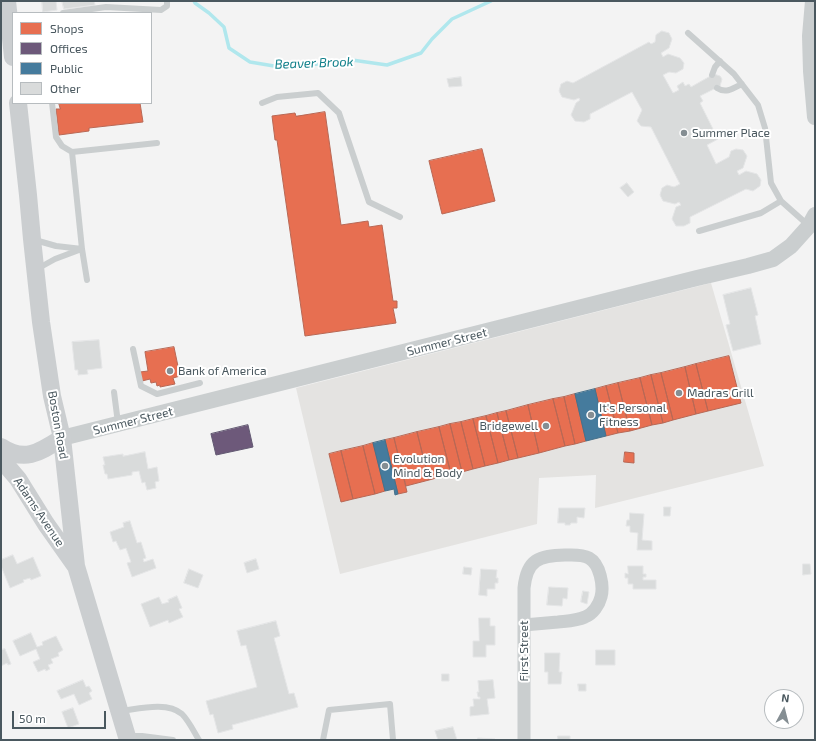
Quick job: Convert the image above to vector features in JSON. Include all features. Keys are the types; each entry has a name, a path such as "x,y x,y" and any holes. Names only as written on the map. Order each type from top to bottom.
{"main road":[{"path":"7,1 11,20 12,38"},
{"name":"Boston Road","path":"18,104 41,322 52,396 62,438 76,566 127,738"},
{"path":"30,455 50,429 52,396"},
{"path":"1,447 7,451 20,455 30,455 40,452 62,438"},
{"name":"Adams Avenue","path":"1,459 18,479 46,524 76,566"}],"street":[{"path":"813,1 810,36 815,117"},
{"name":"Summer Street","path":"62,438 773,259 790,246 812,221"},
{"name":"First Street","path":"524,625 575,620 586,617 593,612 599,604 602,595 600,575 594,561 580,555 548,555 536,560 528,570 524,588 524,625 524,740"}],"lane":[{"path":"68,12 106,4 161,10 167,6 167,1"},
{"path":"688,32 734,74 758,105 766,128 771,183 781,201 812,221"},
{"path":"712,75 715,67 720,62"},
{"path":"718,88 727,91 742,84"},
{"path":"262,103 277,97 318,93 339,113 369,202 400,217"},
{"path":"52,104 56,137 62,146 72,152 157,143"},
{"path":"72,152 86,280"},
{"path":"699,231 761,213 781,201"},
{"path":"32,239 56,246 82,249"},
{"path":"36,270 55,259 82,249"},
{"path":"134,349 141,386 157,394 200,383"},
{"path":"114,392 118,424"},
{"path":"323,740 329,710 390,704 393,740"},
{"path":"119,712 151,707 174,708 182,714 199,740"},
{"path":"127,738 142,736 173,740"}],"shaded area":[{"path":"711,283 764,466 595,508 596,475 539,478 537,524 340,574 296,388"}],"building: Shops":[{"path":"59,104 140,104 143,122 89,128 89,131 59,135 56,109 60,109"},
{"path":"325,112 341,225 368,221 369,227 382,225 393,301 397,301 397,308 393,308 396,323 305,336 277,140 275,140 272,116 295,113 296,116"},
{"path":"482,149 495,201 442,214 429,161"},
{"path":"174,347 180,376 173,378 175,384 160,387 160,385 157,386 156,382 151,383 150,379 142,381 140,372 148,371 145,352"},
{"path":"729,356 741,403 708,411 696,364"},
{"path":"696,364 708,411 696,414 685,367"},
{"name":"Madras Grill","path":"685,367 696,414 673,420 661,373"},
{"path":"661,373 673,420 663,423 651,375"},
{"path":"651,375 663,423 652,425 640,378"},
{"path":"640,378 652,425 630,431 618,383"},
{"path":"618,383 630,431 618,433 606,386"},
{"path":"606,386 618,433 606,436 595,389"},
{"path":"575,394 586,441 575,444 564,397"},
{"path":"564,397 575,444 565,446 553,399"},
{"name":"Bridgewell","path":"553,399 565,446 539,453 528,405"},
{"path":"528,405 539,453 518,458 506,411"},
{"path":"506,411 518,458 509,460 497,413"},
{"path":"497,413 509,460 498,463 486,416"},
{"path":"486,416 498,463 485,466 473,419"},
{"path":"473,419 485,466 473,469 461,422"},
{"path":"461,422 473,469 462,472 450,424"},
{"path":"450,424 462,472 451,474 439,427"},
{"path":"439,427 451,474 429,480 417,432"},
{"path":"417,432 429,480 406,486 394,438"},
{"path":"394,438 407,492 398,494 385,440"},
{"path":"373,443 385,491 375,494 363,446"},
{"path":"363,446 375,494 353,499 341,451"},
{"path":"341,451 353,499 341,502 329,454"},
{"path":"625,452 634,453 634,463 624,462"}],"building: Offices":[{"path":"248,425 253,447 216,455 211,434"}],"building: Public":[{"name":"It's Personal Fitness","path":"595,389 606,436 586,441 575,394"},
{"name":"Evolution Mind & Body","path":"385,440 398,494 395,495 394,489 385,491 373,443"}],"building: Other":[{"path":"42,1 56,1 57,10 43,12"},
{"path":"62,1 94,1 95,5 64,9"},
{"name":"Summer Place","path":"662,31 669,33 672,39 669,48 661,53 663,57 668,54 680,58 684,63 683,69 676,73 669,72 663,75 673,93 679,90 677,86 683,82 685,86 689,84 691,87 714,74 720,76 722,79 720,86 700,96 703,101 700,103 718,139 707,145 716,164 729,157 731,151 736,149 743,150 747,156 743,168 737,171 739,175 746,171 757,174 761,180 760,186 753,191 746,189 690,217 690,223 684,226 676,226 672,219 676,207 681,205 679,202 675,204 663,201 660,195 662,188 667,185 674,187 680,184 651,127 641,126 637,121 642,110 632,92 590,114 590,119 584,122 575,121 571,115 576,103 580,100 579,98 574,100 562,97 559,91 561,84 567,81 573,83 649,42 651,44 655,42 656,35"},
{"path":"461,77 462,86 449,87 447,79"},
{"path":"627,183 634,192 628,197 620,188"},
{"path":"751,288 758,315 755,316 761,344 733,351 726,325 730,324 723,295"},
{"path":"99,340 102,368 87,370 88,374 78,375 78,370 75,370 72,342"},
{"path":"145,452 148,469 157,467 159,481 155,482 156,488 147,490 145,482 142,483 139,471 132,472 132,475 108,479 107,474 105,474 103,457 123,454 123,456"},
{"path":"664,507 671,507 670,516 664,516"},
{"path":"559,508 585,508 584,518 577,517 577,523 571,523 570,525 558,523"},
{"path":"630,513 644,514 642,540 652,541 652,550 637,550 638,533 630,532 630,526 626,526"},
{"path":"130,521 137,543 141,542 146,558 143,559 144,562 153,559 156,568 132,577 127,563 131,562 126,548 120,550 116,541 113,542 110,532 124,527 123,523"},
{"path":"13,555 17,564 33,557 41,576 31,580 30,578 23,580 24,582 10,588 1,566 1,560"},
{"path":"256,559 259,569 247,573 244,563"},
{"path":"803,564 810,564 811,574 803,575"},
{"path":"628,566 643,566 643,574 646,574 646,577 643,577 643,580 656,580 656,589 633,589 633,584 628,584 628,578 625,578 625,573 628,574"},
{"path":"464,567 472,568 471,575 463,574"},
{"path":"189,569 203,575 198,588 184,583"},
{"path":"481,569 497,570 496,578 498,578 498,583 495,583 495,589 487,589 487,596 479,595"},
{"path":"549,587 568,588 567,599 563,598 562,606 547,605"},
{"path":"583,591 589,592 587,604 581,602"},
{"path":"177,596 182,608 179,609 183,617 169,623 168,620 150,627 141,604 159,597 162,604 169,602 168,600"},
{"path":"479,618 490,618 490,626 495,626 495,645 486,645 486,657 473,657 473,641 479,641"},
{"path":"276,621 280,636 274,638 289,694 294,693 298,707 232,725 233,729 218,733 213,714 210,715 206,701 257,687 246,645 241,646 237,631"},
{"path":"31,633 37,647 43,645 42,642 56,636 63,650 58,653 59,656 51,659 53,663 48,665 50,669 46,671 45,669 38,672 33,662 40,659 36,649 20,656 13,641"},
{"path":"5,649 11,664 8,665 7,663 1,666 1,650"},
{"path":"596,650 615,650 615,665 596,665"},
{"path":"545,653 560,653 559,672 562,672 561,684 548,684 548,672 545,672"},
{"path":"442,674 449,674 449,681 442,681"},
{"path":"83,680 86,687 89,686 92,691 89,693 92,699 79,705 74,694 61,699 57,691"},
{"path":"493,680 495,698 487,699 489,714 470,716 470,707 474,706 473,699 480,699 477,692 479,692 478,681"},
{"path":"578,684 586,684 586,691 579,691"},
{"path":"73,708 79,724 68,728 62,712"},
{"path":"453,727 457,740 438,740 435,731"},
{"path":"558,736 570,736 570,740 558,740"},
{"path":"478,738 495,739 495,740 478,740"}],"waterway":[{"name":"Beaver Brook","path":"194,1 224,27 229,48 250,62 274,66 321,64 352,60 387,65 421,53 432,39 452,19 491,1"}],"place":[{"name":"Summer Place","path":"684,133"},
{"name":"Bank of America","path":"170,371"},
{"name":"Madras Grill","path":"679,393"},
{"name":"It's Personal Fitness","path":"591,415"},
{"name":"Bridgewell","path":"546,426"},
{"name":"Evolution Mind & Body","path":"385,466"}]}
